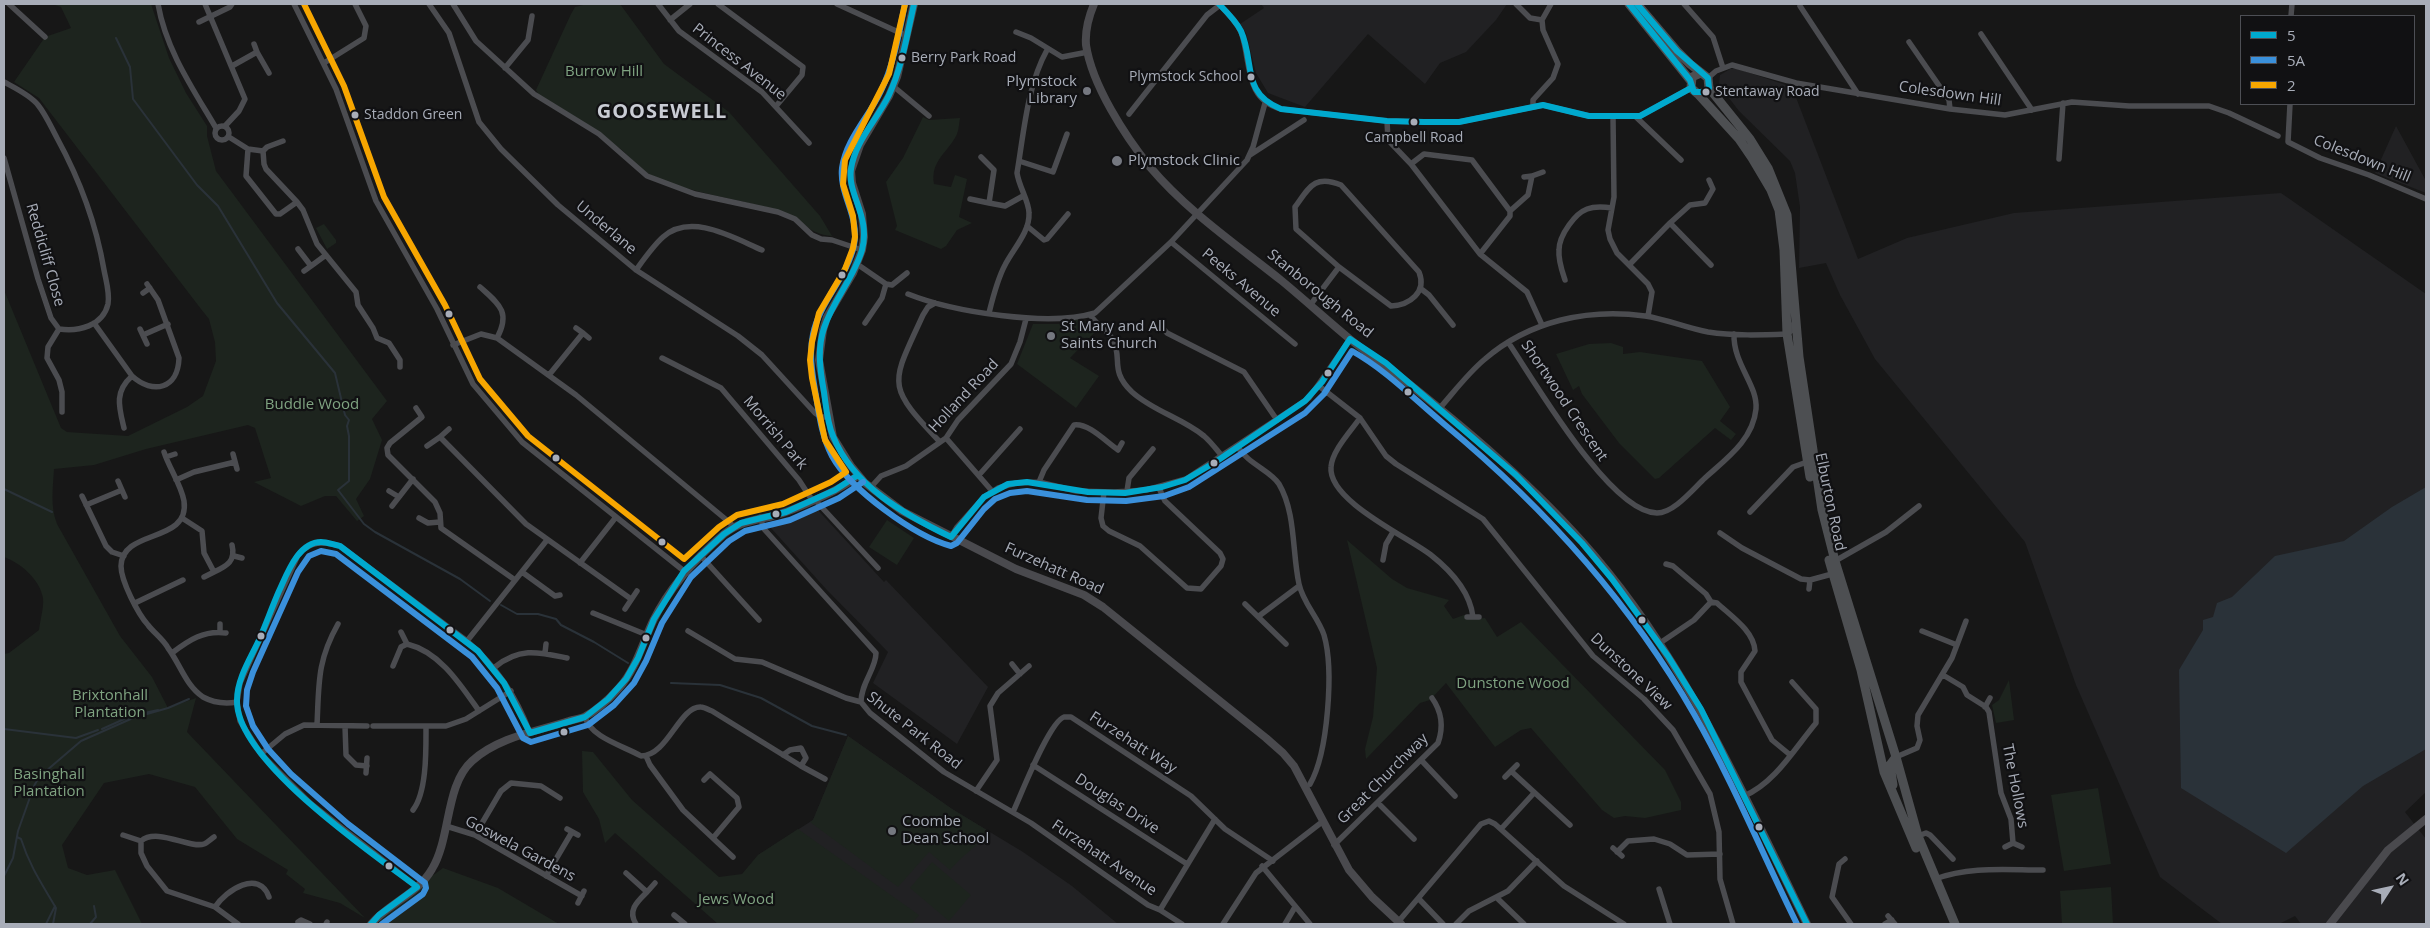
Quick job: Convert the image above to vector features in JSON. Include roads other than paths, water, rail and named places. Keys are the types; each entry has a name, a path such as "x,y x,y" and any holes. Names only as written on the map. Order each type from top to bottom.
{"main road":[{"name":"Elburton Road","path":"1629,4 1693,87 1739,139 1771,190 1779,210 1784,250 1787,334 1807,462 1832,574 1861,670 1884,772 1949,924"},
{"path":"1638,4 1677,51 1705,76 1709,88 1706,92 1693,87 1695,74 1705,76"},
{"name":"Elburton Road","path":"1709,88 1750,139 1768,168 1783,200 1790,234 1795,318 1813,459 1835,561 1896,757 1918,836 1955,924"},
{"path":"1880,754 1888,752 1891,747 1886,725"},
{"path":"1895,798 1890,765 1896,757"}],"street":[{"path":"9,4 36,32 45,37"},
{"path":"158,4 172,51 216,128 215,134 217,139 225,140 229,136 230,131 225,126"},
{"path":"206,4 245,99 239,111 225,126 216,128"},
{"path":"198,22 230,7 232,4"},
{"path":"294,4 336,89 376,201 437,309 473,384 522,442 684,571"},
{"path":"324,63 364,38 366,26 355,4"},
{"name":"Underlane","path":"430,4 449,33 474,110 487,133 558,205 636,270 738,336 762,356 815,413 820,417 829,417"},
{"path":"453,4 476,41 541,100 599,134 647,176 695,194 778,212 795,219 812,235 862,250"},
{"name":"Princess Avenue","path":"658,4 679,31 743,77 777,105 805,141"},
{"path":"670,20 690,4"},
{"path":"718,4 803,67 802,75 777,105"},
{"path":"837,4 907,36"},
{"name":"Furzehatt Road","path":"914,4 893,86 860,146 851,171 852,183 862,214 864,237 862,250 853,273 827,317 819,360 833,438 858,476 902,511 1016,569 1084,595 1108,610 1283,753 1306,787 1322,822 1349,870 1399,923"},
{"name":"Stanborough Road","path":"1094,4 1087,33 1088,52 1096,80 1120,123 1151,168 1198,214 1311,304 1350,339 1500,460 1571,529 1618,585 1660,643 1708,722 1807,924"},
{"path":"1129,114 1207,16 1220,4 1242,34 1246,61 1255,90 1265,103 1282,109 1388,121 1459,122 1532,106 1552,106 1589,116 1635,116 1693,87"},
{"path":"1516,4 1530,18 1542,20"},
{"path":"1532,106 1533,100 1553,78 1558,64 1543,30 1542,20 1551,4"},
{"path":"1684,4 1713,37 1723,68 1705,76"},
{"path":"1800,6 1858,94"},
{"path":"505,68 528,40 532,16"},
{"path":"1016,32 1031,38 1047,50 1062,57 1088,52"},
{"path":"1981,34 2032,110"},
{"path":"1909,42 1949,100 1950,109"},
{"path":"254,44 269,73"},
{"path":"989,313 1004,266 1027,226 1030,212 1018,182 1019,162 1037,74 1047,50"},
{"path":"232,66 257,52"},
{"name":"Colesdown Hill","path":"1723,68 1732,65 1796,82 1858,94 1950,109 2005,115 2062,103 2129,106 2208,106 2229,113 2278,136"},
{"path":"4,82 38,105 69,159 96,230 108,290 108,304 101,317 94,323 132,376 140,383 158,387 166,385 175,378 179,367 179,358 158,300 149,286 143,293"},
{"path":"893,86 929,116"},
{"path":"1250,155 1265,103"},
{"path":"2059,159 2062,103"},
{"name":"Colesdown Hill","path":"2290,105 2288,142 2320,158 2369,175 2426,199"},
{"path":"1635,116 1681,160"},
{"path":"1613,117 1614,191 1608,230 1617,253 1648,284 1652,292 1648,316"},
{"path":"908,294 935,303 1026,319 1095,313 1171,242 1235,174 1250,155 1304,120"},
{"path":"1388,121 1388,140 1411,164 1480,254 1527,292 1542,325"},
{"path":"1019,162 1053,172 1068,134"},
{"path":"229,136 248,149 264,151"},
{"path":"283,141 267,147 264,151 266,169 303,210 317,244 356,292 358,305 374,328 377,338 389,343 400,360 400,367"},
{"path":"248,149 246,176 276,214 280,214 296,202"},
{"path":"1411,164 1424,154 1468,158 1478,168 1510,211"},
{"path":"981,157 994,168 989,202"},
{"name":"Reddicliff Close","path":"4,158 51,318 59,328 79,330 94,323"},
{"path":"1524,177 1543,172"},
{"path":"1480,254 1510,216 1510,211 1528,195 1532,176"},
{"path":"1325,180 1340,185 1356,200 1419,272 1422,280 1420,288 1410,302 1391,306 1339,267 1296,229 1294,207 1310,186 1325,180"},
{"path":"1629,265 1690,205 1705,203 1713,189 1710,180"},
{"path":"970,199 1005,206 1023,196"},
{"path":"1565,280 1558,250 1563,234 1575,216 1585,208 1592,206 1612,208"},
{"path":"1027,226 1044,240 1047,239 1068,214"},
{"path":"1670,223 1711,265"},
{"path":"636,270 665,235 681,228 712,229 762,250"},
{"path":"750,245 753,238"},
{"name":"Peeks Avenue","path":"1171,242 1295,344"},
{"path":"298,249 311,266"},
{"path":"304,271 326,255"},
{"path":"857,264 886,284 892,285 907,273"},
{"path":"1311,304 1339,267"},
{"path":"865,323 882,298 886,284"},
{"path":"480,288 488,291 502,310 502,328 497,338"},
{"path":"1420,288 1429,295 1452,326"},
{"path":"935,303 928,307 923,315 897,376 904,401 979,475 992,491"},
{"path":"1439,409 1472,370 1508,342 1542,325 1589,315 1612,313 1648,316 1708,332 1787,334 1792,330 1795,318"},
{"path":"1090,314 1093,321 1112,337 1115,345 1117,368 1125,385 1150,405 1203,435 1222,456"},
{"name":"Holland Road","path":"870,487 881,476 906,466 943,440 958,420 1011,364 1020,342 1026,319"},
{"path":"143,335 168,324"},
{"path":"1161,326 1167,333 1244,372 1277,420"},
{"path":"59,328 48,347 47,358 60,386 62,412"},
{"path":"576,328 589,338"},
{"path":"140,329 148,344"},
{"path":"549,375 583,333"},
{"path":"453,345 481,334 497,338 576,395 734,528"},
{"name":"Shortwood Crescent","path":"1508,342 1593,468 1636,507 1658,513 1673,507 1735,451 1754,419 1755,396 1734,349 1734,334"},
{"path":"951,537 971,511 992,491 1016,482 1039,482 1076,491 1128,492 1158,488 1186,479 1309,398 1350,339"},
{"name":"Morrish Park","path":"662,358 716,384 813,499 878,568"},
{"path":"124,428 125,416 120,392 123,384 132,376"},
{"name":"Dunstone View","path":"1319,386 1360,418 1386,456 1483,519 1593,656 1644,699 1673,730 1710,794 1718,824 1720,879 1733,924"},
{"path":"416,408 422,417 390,443 387,448 388,455 435,502 440,513 441,528 515,580"},
{"path":"1360,418 1334,456 1330,467 1331,476 1335,483 1363,512 1430,554 1463,590 1472,608 1473,617"},
{"path":"1039,482 1044,470 1074,425 1080,424 1089,429 1120,451 1122,443"},
{"path":"427,446 449,429"},
{"path":"979,475 1020,429"},
{"path":"440,437 526,524 631,599"},
{"path":"1237,446 1252,464 1278,483 1290,522 1299,586 1323,632 1329,675 1326,721 1315,775 1310,784"},
{"path":"1128,492 1129,478 1150,458 1153,449"},
{"path":"175,454 165,454 184,501 182,518 172,528 130,547 124,556 122,574 135,603 148,625 172,653 187,681 204,697 214,702 237,702"},
{"path":"233,454 237,469"},
{"path":"176,480 185,475 235,462"},
{"path":"1750,512 1794,467 1807,462"},
{"path":"371,924 379,915 417,887 432,870 437,860 459,780 470,762 490,748 585,717 608,699 626,679 638,658 660,608 684,571 700,555 734,528 760,518 786,512 848,483 858,476"},
{"path":"392,506 413,479"},
{"path":"118,481 125,497"},
{"path":"1104,492 1101,518 1103,526 1109,531 1140,546 1187,588 1201,589 1221,566 1223,559 1220,552 1165,501 1158,488"},
{"path":"86,505 122,490"},
{"path":"390,491 399,497"},
{"path":"82,496 106,546 112,552 124,556"},
{"path":"1835,561 1886,532 1919,506"},
{"path":"580,563 616,517"},
{"path":"182,518 202,531 204,553 214,572"},
{"path":"419,518 428,523 440,522"},
{"path":"760,518 764,529 876,653 876,659 863,684 861,702"},
{"path":"1726,537 1730,531"},
{"path":"1383,560 1386,544 1393,532"},
{"path":"1720,533 1783,571 1801,579 1810,580 1832,574"},
{"path":"467,641 547,540"},
{"path":"417,887 317,808 261,754 240,721 237,702 240,683 298,555 311,544 329,543 340,546 467,641 495,667 511,691 530,734"},
{"path":"204,577 226,566 234,556 232,545"},
{"path":"700,555 708,567 759,620"},
{"path":"234,556 242,558"},
{"path":"1666,564 1673,566 1706,594 1711,602 1717,603 1745,629 1755,645 1755,651 1740,676 1741,682 1772,740 1790,754"},
{"path":"522,572 555,596 560,595"},
{"path":"1809,588 1810,580"},
{"path":"135,603 181,584"},
{"path":"1259,616 1299,586"},
{"path":"625,609 637,591"},
{"path":"1660,643 1694,620 1711,602"},
{"path":"1245,604 1286,644"},
{"path":"593,613 647,635"},
{"path":"1896,757 1917,748 1920,740 1917,726 1918,715 1943,675 1966,621"},
{"path":"172,653 194,637 223,633 220,624"},
{"path":"317,725 320,663 328,642 338,624"},
{"name":"Shute Park Road","path":"688,631 698,633 735,659 762,662 846,698 861,702 870,713 944,772 1013,812"},
{"path":"1922,631 1957,645"},
{"path":"401,632 407,644 426,652 450,671 479,711"},
{"path":"393,666 400,647 407,644"},
{"path":"544,654 546,644"},
{"path":"495,667 521,653 567,658"},
{"path":"1012,664 1020,674"},
{"path":"976,791 997,760 989,712 990,706 998,693 1030,666"},
{"path":"1943,675 1959,684 1967,695 1985,707 1990,698"},
{"path":"1744,796 1761,787 1816,723 1816,709 1792,682"},
{"path":"261,754 296,728 317,725 370,726 381,723 426,727 446,726 479,711 511,691"},
{"name":"Great Churchway","path":"1334,845 1434,749 1441,736 1441,714 1432,698"},
{"path":"585,717 586,722 602,736 641,756 646,756 656,752 688,714 695,708 702,707 825,779"},
{"name":"The Hollows","path":"1985,707 1990,717 2001,793 2011,818 2013,843"},
{"name":"Furzehatt Way","path":"1013,812 1033,765 1056,722 1064,717 1071,717 1191,796 1225,829 1273,861"},
{"path":"346,726 346,754 356,764 367,766"},
{"path":"413,810 418,804 423,774 426,727"},
{"path":"783,756 790,750 801,748 806,758 801,766"},
{"path":"646,756 650,765 677,802 733,857"},
{"path":"366,773 367,758"},
{"path":"1422,761 1455,796"},
{"name":"Douglas Drive","path":"1033,765 1187,864"},
{"path":"1506,777 1517,765"},
{"path":"1511,772 1570,825"},
{"path":"704,780 710,774 737,798 739,807 713,838"},
{"path":"475,835 505,785 511,783 530,783 560,798"},
{"path":"547,799 550,792"},
{"path":"1501,829 1534,793"},
{"path":"1378,803 1414,839"},
{"name":"Furzehatt Avenue","path":"1013,812 1148,905 1182,924"},
{"path":"1160,910 1215,819"},
{"path":"2330,924 2388,850 2426,819"},
{"path":"1399,923 1481,824 1489,821 1538,861 1564,886 1624,924"},
{"path":"1223,924 1249,881 1262,866 1273,861 1322,822"},
{"name":"Goswela Gardens","path":"446,826 475,835 546,876 583,894 578,903"},
{"path":"546,876 572,832"},
{"path":"1918,836 1926,833 1930,835 1953,859"},
{"path":"123,835 140,841 150,836 204,844 214,837"},
{"path":"1618,852 1628,841 1654,839 1670,844 1686,855 1720,854"},
{"path":"140,841 141,853 147,866 167,891 216,907 238,924"},
{"name":"The Hollows","path":"2013,843 2022,847"},
{"name":"The Hollows","path":"2005,848 2013,843"},
{"path":"1845,859 1840,864 1832,896 1851,924"},
{"path":"1456,924 1469,912 1497,898 1518,884 1538,861"},
{"path":"1262,866 1310,924"},
{"path":"1935,879 1956,872 1980,869 2043,870"},
{"path":"626,873 647,892"},
{"path":"627,884 633,879"},
{"path":"636,924 632,913 634,905 655,883"},
{"path":"216,907 226,893 238,886 258,885 264,888 269,897"},
{"path":"1659,889 1670,924"},
{"path":"1497,898 1524,924"},
{"path":"1419,899 1444,924"},
{"path":"1285,924 1296,908"},
{"path":"674,915 678,922 684,924"},
{"path":"298,922 301,920 310,924"},
{"path":"1885,924 1892,920"}],"waterway":[{"path":"116,38 130,67 133,99 197,185 218,206 277,303 335,373 345,415 349,420 347,426 349,436 349,481 338,490 364,524 460,579 490,601"},
{"path":"4,489 52,512"},
{"path":"501,605 517,614 538,614 556,619 561,625 628,663"},
{"path":"671,683 720,685 761,698 812,726 846,735"},
{"path":"168,708 189,699"},
{"path":"4,876 13,858 18,831 39,777 81,741 133,718 168,708"},
{"path":"102,729 131,716 158,710"},
{"path":"4,729 76,738 98,730"},
{"path":"17,837 21,839 32,867 56,908 53,924"},
{"path":"46,924 55,906"},
{"path":"90,924 96,917 94,906"}],"place":[{"name":"Berry Park Road","path":"902,58"},
{"name":"Plymstock School","path":"1251,77"},
{"name":"Plymstock Library","path":"1087,91"},
{"name":"Stentaway Road","path":"1706,92"},
{"name":"Staddon Green","path":"355,115"},
{"name":"Campbell Road","path":"1414,122"},
{"name":"Plymstock Clinic","path":"1117,161"},
{"name":"St Mary and All Saints Church","path":"1051,336"},
{"name":"Coombe Dean School","path":"892,831"}],"district":[{"name":"GOOSEWELL","path":"662,112"}],"park label":[{"name":"Burrow Hill","path":"604,72"},
{"name":"Buddle Wood","path":"312,405"},
{"name":"Dunstone Wood","path":"1513,684"},
{"name":"Brixtonhall Plantation","path":"110,704"},
{"name":"Basinghall Plantation","path":"49,784"},
{"name":"Jews Wood","path":"736,900"}]}
